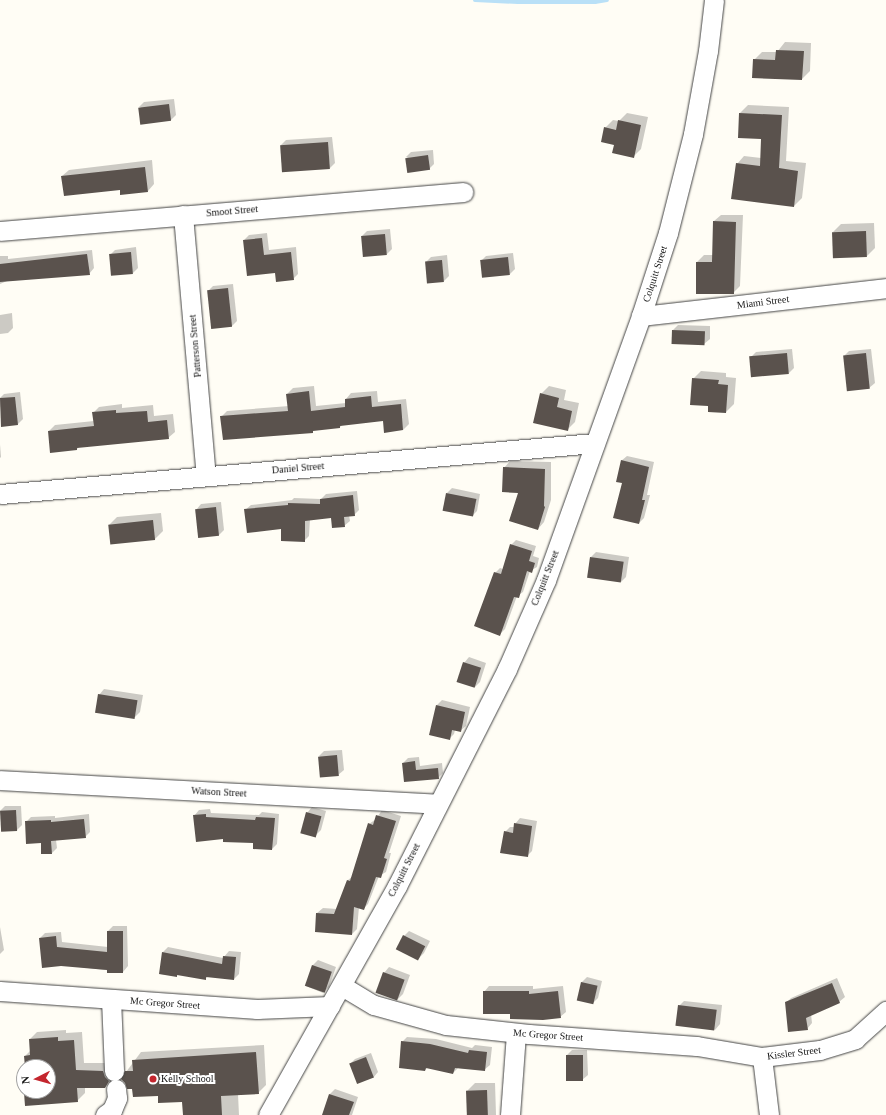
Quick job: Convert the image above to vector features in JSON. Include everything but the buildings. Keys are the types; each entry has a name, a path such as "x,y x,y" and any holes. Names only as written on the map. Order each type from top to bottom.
{"street":[{"name":"Colquitt Street","path":"268,1115 397,886 437,804 507,669 546,580 641,316 668,233 693,134 708,51 714,0"},
{"name":"Smoot Street","path":"0,231 463,192"},
{"name":"Patterson Street","path":"183,215 206,476"},
{"name":"Miami Street","path":"641,316 886,288"},
{"name":"Daniel Street","path":"0,494 595,443"},
{"name":"Watson Street","path":"0,780 437,804"},
{"name":"Mc Gregor Street","path":"342,986 374,1005 446,1025 516,1033 697,1046 762,1057"},
{"name":"Mc Gregor Street","path":"0,991 257,1009 330,1006"},
{"path":"105,1115 112,1110 117,1098 111,999"},
{"name":"Kissler Street","path":"762,1057 820,1050 855,1039 886,1011"},
{"path":"510,1115 516,1033"},
{"path":"762,1057 769,1115"}],"waterway":[{"path":"475,0 518,2 595,2 607,0"}],"place":[{"name":"Kelly School","path":"153,1079"}]}
